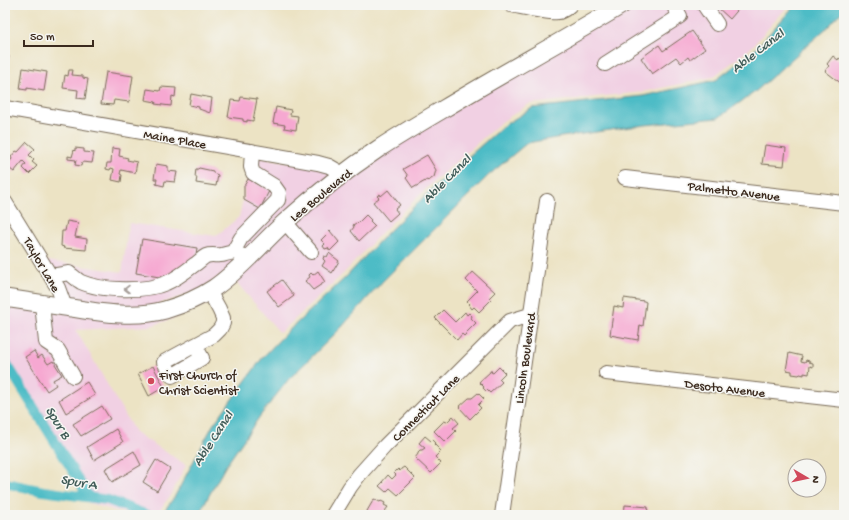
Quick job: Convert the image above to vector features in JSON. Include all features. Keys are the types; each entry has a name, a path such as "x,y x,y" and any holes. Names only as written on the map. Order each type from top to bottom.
{"main road":[{"name":"Lee Boulevard","path":"5,298 98,313 114,314 144,314 166,309 191,300 209,291 223,281 240,255 285,222 343,174 378,149 416,125 622,5"}],"street":[{"path":"511,5 552,12 559,12 569,7"},
{"path":"605,64 680,16 673,5"},
{"path":"704,5 717,24"},
{"name":"Maine Place","path":"5,108 318,163 329,166 343,174"},
{"path":"51,276 69,273 81,282 98,287 123,289 150,288 165,284 184,273 206,256 240,255 241,238 278,200 279,193 274,186 253,173 251,167 252,151"},
{"name":"Palmetto Avenue","path":"624,178 844,203"},
{"name":"Lincoln Boulevard","path":"502,515 547,201"},
{"name":"Taylor Lane","path":"5,202 58,288 65,307"},
{"path":"285,222 311,252"},
{"path":"195,345 214,335 223,323 223,318 209,291"},
{"name":"Taylor Lane","path":"42,304 46,342 58,350 73,376"},
{"name":"Connecticut Lane","path":"333,515 359,475 385,446 510,321 530,315"},
{"name":"Desoto Avenue","path":"606,373 844,400"}],"shaded area":[{"path":"632,5 789,5 750,49 713,77 642,92 529,104 500,123 429,186 383,231 343,274 280,333 237,283 216,300 180,316 151,326 76,330 135,432 186,465 158,515 130,515 88,503 43,429 5,362 5,303 168,314 288,226 381,153"},
{"path":"253,157 341,169 231,268 198,291 143,309 61,302 41,260 122,272 129,223 216,236 239,217"}],"water":[{"name":"Able Canal","path":"795,5 844,5 844,9 831,24 755,92 718,118 645,125 527,143 489,175 382,282 340,329 288,380 260,416 225,467 198,515 162,514 175,496 213,425 263,357 284,335 346,277 386,234 432,189 503,126 532,108 643,96 716,80 753,52"}],"building":[{"path":"716,5 742,5 730,19"},
{"path":"692,31 705,49 690,60 688,57 681,63 676,57 652,74 641,58 659,45 663,51"},
{"path":"5,55 9,56 6,74 5,74"},
{"path":"833,56 844,62 844,82 842,84 825,71 829,66 827,64"},
{"path":"23,68 47,72 44,91 27,88 27,90 20,89"},
{"path":"69,70 73,70 72,75 83,76 83,78 88,79 85,99 77,98 78,90 63,88 65,75 68,76"},
{"path":"106,72 133,76 129,102 114,100 113,105 101,104"},
{"path":"161,87 176,88 175,97 172,96 171,106 155,104 156,102 145,100 147,89 160,91"},
{"path":"191,94 212,98 210,113 199,109 199,107 189,105"},
{"path":"241,97 257,99 253,121 247,120 247,122 243,121 243,119 228,117 231,100 240,101"},
{"path":"276,107 291,110 290,115 298,116 296,130 284,128 285,125 273,123"},
{"path":"27,142 35,149 29,155 34,160 32,162 37,166 29,174 23,168 26,164 23,161 14,172 6,166 16,151 18,152"},
{"path":"765,145 786,148 784,166 762,164"},
{"path":"75,148 84,149 84,152 94,153 92,163 82,162 81,166 75,165 76,160 68,159 68,156 72,157"},
{"path":"112,148 120,149 119,156 128,158 127,160 137,162 135,173 121,170 121,182 112,180 114,169 106,169 107,163 111,163"},
{"path":"427,155 436,170 434,177 413,188 406,178 408,176 403,169"},
{"path":"156,164 168,166 168,171 177,172 175,182 165,181 164,186 156,184 157,179 154,179"},
{"path":"199,168 213,171 213,173 218,175 216,186 196,183 196,169"},
{"path":"248,179 269,191 260,209 244,200 244,186"},
{"path":"388,190 400,205 395,209 398,213 389,221 373,202 379,198 377,196 380,194 381,196"},
{"path":"366,215 375,226 359,241 351,231 354,227 353,225 356,223 357,224"},
{"path":"67,221 78,223 75,237 87,239 86,250 63,248 64,247 61,246 62,231 65,231"},
{"path":"330,231 339,242 330,251 328,248 325,249 323,246 325,244 321,240"},
{"path":"142,239 197,248 195,261 190,265 183,264 182,269 177,268 177,274 171,279 136,273"},
{"path":"329,253 339,261 332,273 322,266 325,261 323,259 324,256 327,257"},
{"path":"318,271 325,282 313,290 305,281 310,277 309,275 311,273 313,275"},
{"path":"473,272 495,292 489,298 491,300 479,312 474,307 472,309 467,301 477,291 466,280"},
{"path":"282,280 294,296 279,307 267,291"},
{"path":"624,298 646,302 643,326 640,325 638,340 610,335 614,306 623,308"},
{"path":"443,310 455,322 465,312 467,315 469,313 472,316 471,318 476,323 464,336 462,334 457,340 435,318"},
{"path":"34,351 38,358 42,355 48,364 53,361 62,375 53,380 56,385 47,391 25,357"},
{"path":"789,353 802,356 801,361 805,362 806,360 813,363 813,367 810,366 809,374 792,374 792,371 786,370"},
{"path":"153,366 164,387 149,396 138,374"},
{"path":"499,367 505,373 499,379 502,382 490,393 483,388 484,387 479,382 490,371 493,373"},
{"path":"87,382 95,395 66,413 59,400"},
{"path":"478,393 484,399 478,405 481,408 470,419 459,407 469,398 472,398"},
{"path":"102,406 110,419 81,436 73,424"},
{"path":"453,416 459,423 453,428 456,431 445,442 434,431 444,421 447,422"},
{"path":"116,429 123,442 94,460 87,447"},
{"path":"425,436 431,441 432,440 441,451 435,457 441,463 431,473 415,458 420,450 425,448 419,443"},
{"path":"134,451 141,465 112,482 105,469"},
{"path":"156,460 170,469 157,491 143,482"},
{"path":"404,467 415,478 398,495 390,488 386,492 379,486 388,475 392,479 396,475 394,473 398,469 400,471"},
{"path":"374,499 385,503 384,505 388,507 385,511 392,515 368,515 369,514 367,511"},
{"path":"625,505 648,507 647,515 624,515"}],"waterway":[{"name":"Spur B","path":"5,361 89,497"},
{"name":"Spur A","path":"5,483 43,491 108,500 147,515"}],"place":[{"name":"First Church of Christ Scientist","path":"151,381"}]}
